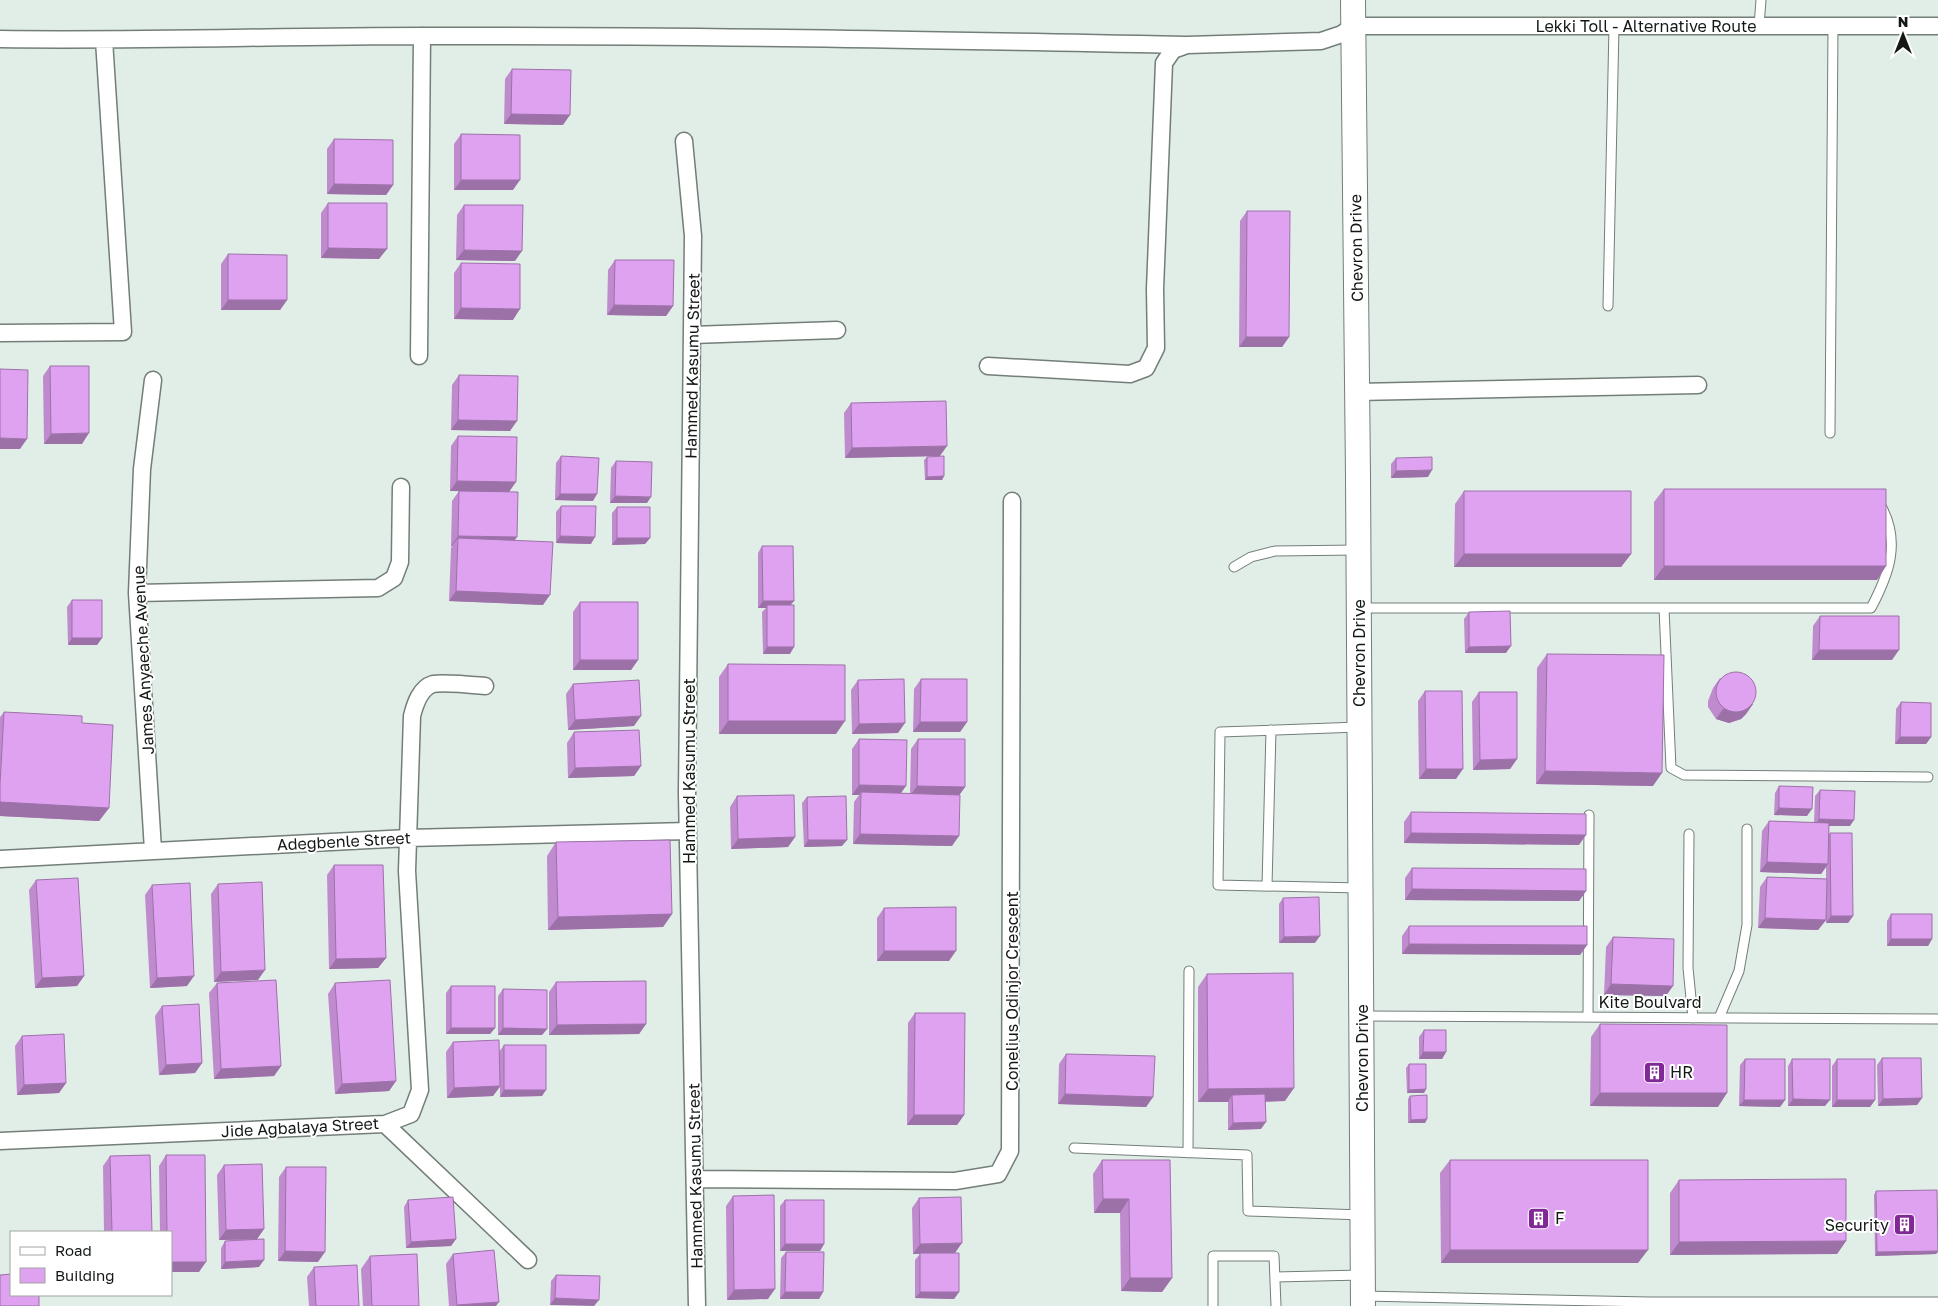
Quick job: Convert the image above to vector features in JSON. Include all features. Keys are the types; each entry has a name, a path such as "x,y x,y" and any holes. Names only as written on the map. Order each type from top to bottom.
{"main road":[{"name":"Chevron Drive","path":"1353,0 1359,550 1363,1292"}],"street":[{"name":"Lekki Toll - Alternative Route","path":"1353,26 1938,26"},
{"path":"0,39 104,40 422,36 836,39 1186,45 1321,41 1335,37 1353,26"},
{"path":"419,356 422,36"},
{"path":"0,333 123,332 104,40"},
{"path":"988,366 1130,374 1146,368 1156,348 1154,288 1164,63 1173,50 1186,45"},
{"name":"Hammed Kasumu Street","path":"684,141 693,236 688,831 697,1306"},
{"path":"692,334 837,330"},
{"name":"James Anyaeche Avenue","path":"153,380 142,469 137,593 153,850"},
{"path":"1357,392 1698,385"},
{"path":"137,593 378,588 394,578 400,562 401,487"},
{"name":"Conelius Odinjor Crescent","path":"695,1179 955,1181 998,1174 1010,1151 1012,501"},
{"name":"Jide Agbalaya Street","path":"0,1141 385,1124 411,1114 420,1090 407,871 412,716 416,701 422,692 433,684 485,686"},
{"name":"Adegbenle Street","path":"0,859 408,838 688,831"},
{"path":"385,1124 528,1260"}],"lane":[{"path":"1759,26 1761,0"},
{"path":"1608,306 1614,26"},
{"path":"1830,433 1833,26"},
{"path":"1359,608 1871,608 1884,584 1893,546 1886,515 1877,498"},
{"path":"1234,568 1251,557 1275,551 1359,550"},
{"path":"1664,608 1671,768 1684,775 1928,777"},
{"path":"1360,727 1220,732 1218,885 1361,888"},
{"path":"1267,886 1271,730"},
{"path":"1588,1017 1589,815"},
{"path":"1719,1018 1739,971 1747,925 1747,829"},
{"path":"1689,834 1688,968 1694,1018"},
{"path":"1188,1153 1189,971"},
{"name":"Kite Boulvard","path":"1361,1016 1938,1019"},
{"path":"1074,1148 1246,1155 1248,1211 1362,1215"},
{"path":"1213,1306 1214,1256 1274,1256 1276,1306"},
{"path":"1275,1277 1363,1292 1649,1302 1938,1302"}],"building":[{"path":"512,69 571,70 570,115 511,114"},
{"path":"461,134 520,135 520,180 461,180"},
{"path":"334,139 393,140 393,185 334,184"},
{"path":"328,203 387,203 387,249 328,248"},
{"path":"464,205 523,205 522,251 464,250"},
{"path":"1247,211 1290,211 1289,337 1246,337"},
{"path":"228,254 287,255 287,300 228,300"},
{"path":"615,260 674,260 673,306 614,305"},
{"path":"461,263 520,264 520,309 461,308"},
{"path":"50,366 89,366 89,433 51,434"},
{"path":"0,369 28,370 27,439 0,438"},
{"path":"459,375 518,376 517,421 458,420"},
{"path":"946,401 947,446 852,448 851,403"},
{"path":"458,436 517,437 516,482 457,481"},
{"path":"561,456 599,458 597,494 560,494"},
{"path":"944,456 944,476 927,477 927,457"},
{"path":"1432,457 1432,470 1396,471 1396,458"},
{"path":"616,461 652,462 651,497 615,496"},
{"path":"1664,489 1886,489 1886,566 1664,566"},
{"path":"459,491 518,492 517,537 458,536"},
{"path":"1464,491 1631,491 1631,554 1464,554"},
{"path":"561,506 596,506 595,537 560,536"},
{"path":"617,507 650,507 650,538 617,538"},
{"path":"458,538 553,542 550,595 456,591"},
{"path":"762,546 793,546 794,601 763,601"},
{"path":"72,600 102,600 102,638 72,638"},
{"path":"580,602 638,602 638,660 580,660"},
{"path":"767,605 794,605 794,647 767,647"},
{"path":"1510,611 1511,646 1469,647 1469,612"},
{"path":"1820,616 1899,616 1899,650 1819,650"},
{"path":"1547,654 1664,655 1662,773 1545,771"},
{"path":"728,664 845,665 845,721 728,721"},
{"path":"1740,672 1747,675 1753,681 1756,692 1755,700 1747,709 1740,712 1732,712 1725,709 1717,700 1716,688 1719,681 1728,673"},
{"path":"904,679 905,723 859,724 858,680"},
{"path":"921,679 967,679 967,722 920,722"},
{"path":"639,680 641,716 575,720 573,684"},
{"path":"1425,691 1462,691 1463,769 1426,769"},
{"path":"1479,692 1517,692 1517,759 1480,760"},
{"path":"1901,702 1931,703 1931,737 1900,737"},
{"path":"4,712 82,716 82,723 113,725 109,808 0,802"},
{"path":"639,730 641,766 575,768 574,732"},
{"path":"859,739 907,740 906,786 859,785"},
{"path":"918,739 965,739 965,787 917,786"},
{"path":"1779,786 1813,787 1812,809 1779,808"},
{"path":"1820,790 1855,791 1854,820 1819,819"},
{"path":"861,792 960,795 959,836 860,834"},
{"path":"794,795 795,837 738,839 737,796"},
{"path":"846,796 847,840 808,840 807,797"},
{"path":"1411,812 1586,814 1586,835 1411,833"},
{"path":"1769,821 1829,823 1828,864 1767,862"},
{"path":"1830,833 1852,833 1853,916 1831,916"},
{"path":"670,840 672,914 558,917 556,842"},
{"path":"334,865 383,865 386,958 336,959"},
{"path":"1412,868 1586,869 1586,891 1412,889"},
{"path":"1767,877 1827,879 1826,920 1765,918"},
{"path":"78,878 84,976 42,978 36,880"},
{"path":"262,882 265,970 221,972 218,884"},
{"path":"190,883 194,976 157,978 152,885"},
{"path":"1319,897 1320,936 1284,937 1283,898"},
{"path":"956,907 956,951 884,951 884,908"},
{"path":"1891,914 1932,914 1932,939 1891,939"},
{"path":"1409,926 1587,926 1587,945 1409,944"},
{"path":"1613,937 1674,939 1673,986 1611,984"},
{"path":"1293,973 1294,1088 1208,1089 1207,974"},
{"path":"276,980 281,1066 221,1069 217,983"},
{"path":"390,980 396,1081 342,1084 335,983"},
{"path":"646,981 646,1024 557,1025 556,982"},
{"path":"451,986 495,986 495,1028 451,1028"},
{"path":"503,989 547,990 547,1029 503,1028"},
{"path":"199,1004 202,1063 166,1065 162,1006"},
{"path":"915,1013 965,1013 964,1115 914,1115"},
{"name":"HR","path":"1600,1024 1727,1025 1727,1093 1600,1093"},
{"path":"1424,1030 1446,1030 1446,1052 1423,1052"},
{"path":"64,1034 66,1083 24,1085 22,1036"},
{"path":"499,1040 500,1086 454,1088 453,1042"},
{"path":"504,1045 546,1045 546,1090 504,1090"},
{"path":"1066,1054 1155,1056 1153,1097 1065,1094"},
{"path":"1882,1058 1921,1058 1922,1098 1883,1099"},
{"path":"1745,1059 1785,1059 1785,1100 1744,1100"},
{"path":"1792,1059 1830,1059 1830,1100 1793,1099"},
{"path":"1837,1059 1875,1059 1875,1100 1837,1100"},
{"path":"1409,1064 1426,1064 1426,1089 1409,1090"},
{"path":"1265,1094 1266,1122 1233,1123 1232,1095"},
{"path":"1427,1095 1427,1119 1411,1120 1410,1096"},
{"path":"150,1155 152,1231 112,1231 110,1156"},
{"path":"166,1155 205,1155 206,1262 172,1262 172,1231 167,1231"},
{"path":"1102,1160 1170,1160 1172,1278 1130,1278 1129,1199 1103,1199"},
{"name":"F","path":"1450,1160 1648,1160 1648,1250 1450,1250"},
{"path":"262,1164 264,1229 226,1230 224,1165"},
{"path":"286,1167 326,1167 325,1252 285,1251"},
{"path":"1846,1179 1846,1241 1679,1242 1679,1180"},
{"name":"Security","path":"1937,1190 1938,1251 1877,1252 1876,1191"},
{"path":"774,1195 775,1289 734,1290 733,1196"},
{"path":"453,1197 456,1239 411,1242 408,1200"},
{"path":"961,1197 962,1243 920,1244 919,1198"},
{"path":"785,1200 824,1200 824,1244 785,1244"},
{"path":"264,1239 264,1260 225,1262 225,1241"},
{"path":"494,1250 499,1302 457,1305 453,1254"},
{"path":"786,1252 824,1252 823,1292 785,1292"},
{"path":"920,1253 959,1253 959,1292 920,1292"},
{"path":"417,1254 419,1306 372,1306 370,1256"},
{"path":"357,1265 359,1306 316,1306 314,1267"},
{"path":"10,1274 10,1296 39,1296 39,1306 0,1306 0,1275"},
{"path":"556,1275 600,1276 599,1300 555,1298"}],"place":[{"name":"HR","path":"1654,1072"},
{"name":"F","path":"1539,1218"},
{"name":"Security","path":"1905,1225"}]}
